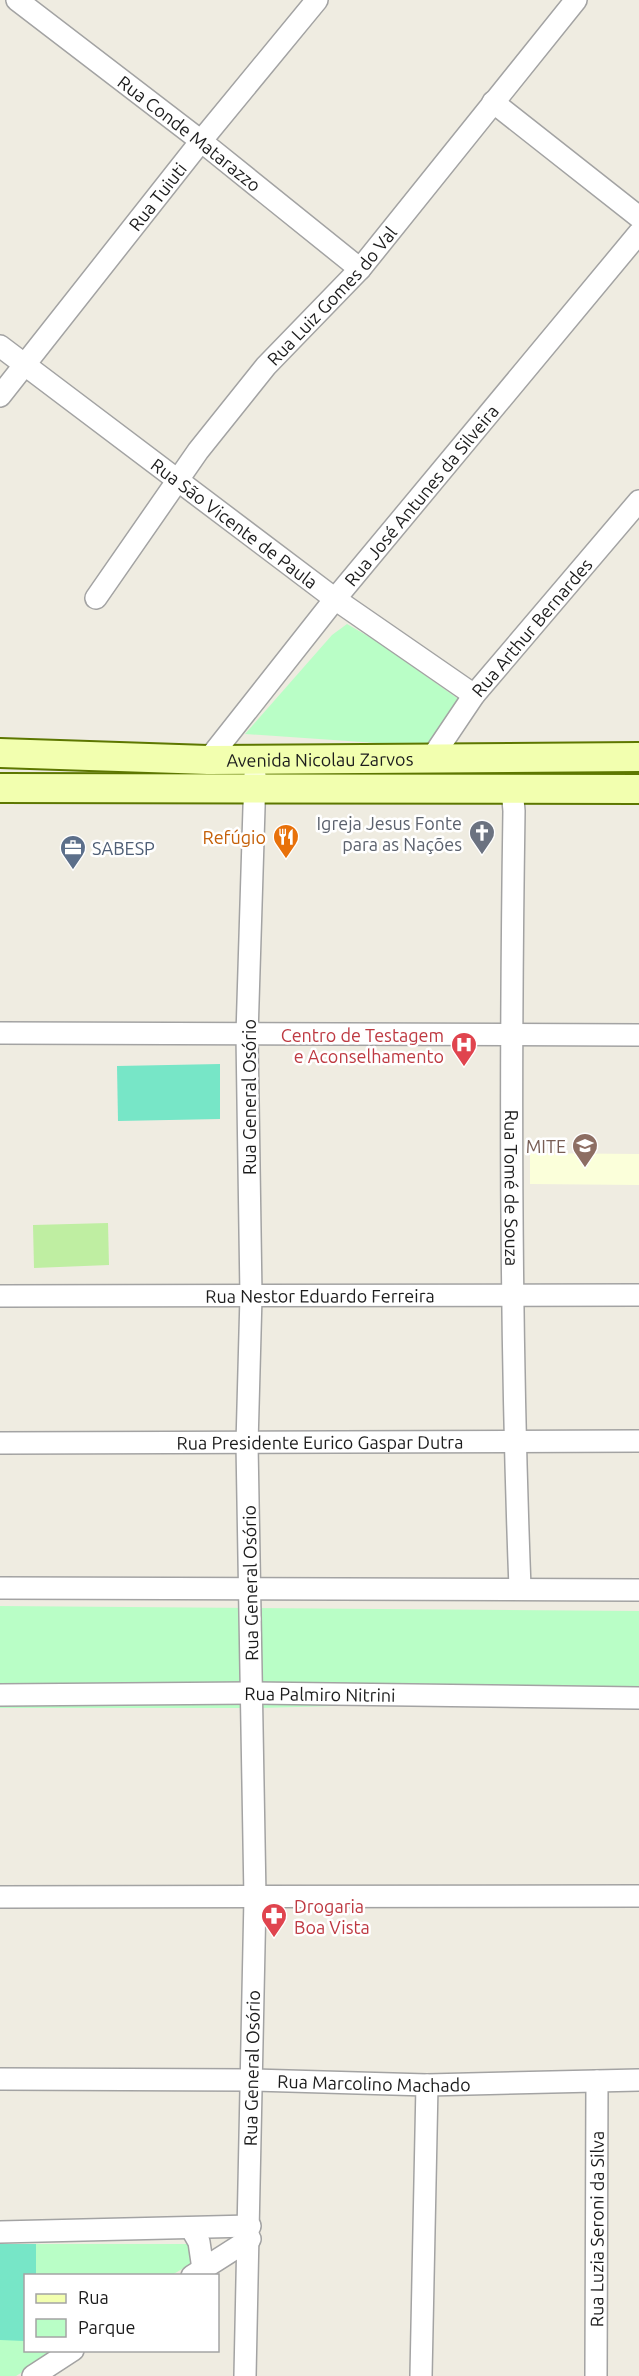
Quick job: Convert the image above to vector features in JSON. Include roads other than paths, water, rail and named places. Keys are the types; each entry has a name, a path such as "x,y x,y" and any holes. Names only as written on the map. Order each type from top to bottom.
{"main road":[{"name":"Avenida Nicolau Zarvos","path":"0,753 208,760 639,757"},
{"path":"510,758 512,788"},
{"name":"Avenida Nicolau Zarvos","path":"0,788 639,789"}],"street":[{"name":"Rua Conde Matarazzo","path":"17,0 201,141 360,269"},
{"name":"Rua Tuiuti","path":"0,396 201,141 317,0"},
{"name":"Rua Luiz Gomes do Val","path":"96,598 177,481 266,366 360,269 576,0"},
{"path":"493,102 639,217"},
{"name":"Rua José Antunes da Silveira","path":"208,760 335,599 639,233"},
{"name":"Rua São Vicente de Paula","path":"0,346 335,599 474,695"},
{"name":"Rua Arthur Bernardes","path":"431,759 474,695 639,501"},
{"name":"Rua General Osório","path":"245,2376 250,2232 255,1898 250,1693 252,1589 247,1444 251,1296 248,1035 255,760"},
{"name":"Rua Tomé de Souza","path":"512,788 514,811 511,1296 520,1588"},
{"path":"0,1033 639,1035"},
{"name":"Rua Nestor Eduardo Ferreira","path":"0,1296 639,1295"},
{"name":"Rua Presidente Eurico Gaspar Dutra","path":"0,1443 639,1441"},
{"path":"0,1588 639,1590"},
{"name":"Rua Palmiro Nitrini","path":"0,1695 250,1693 639,1698"},
{"path":"0,1897 639,1896"},
{"name":"Rua Marcolino Machado","path":"0,2079 252,2080 427,2085 639,2080"},
{"name":"Rua Luzia Seroni da Silva","path":"596,2376 597,2081"},
{"path":"421,2376 427,2085"},
{"path":"191,2228 199,2242 197,2272"},
{"path":"0,2232 191,2228 250,2232"},
{"path":"197,2272 250,2232"},
{"path":"33,2376 70,2352"}],"place":[{"name":"Igreja Jesus Fonte para as Nações","path":"482,856"},
{"name":"Refúgio","path":"286,860"},
{"name":"SABESP","path":"73,871"},
{"name":"Centro de Testagem e Aconselhamento","path":"464,1068"},
{"name":"MITE","path":"585,1169"},
{"name":"Drogaria Boa Vista","path":"274,1939"}]}
